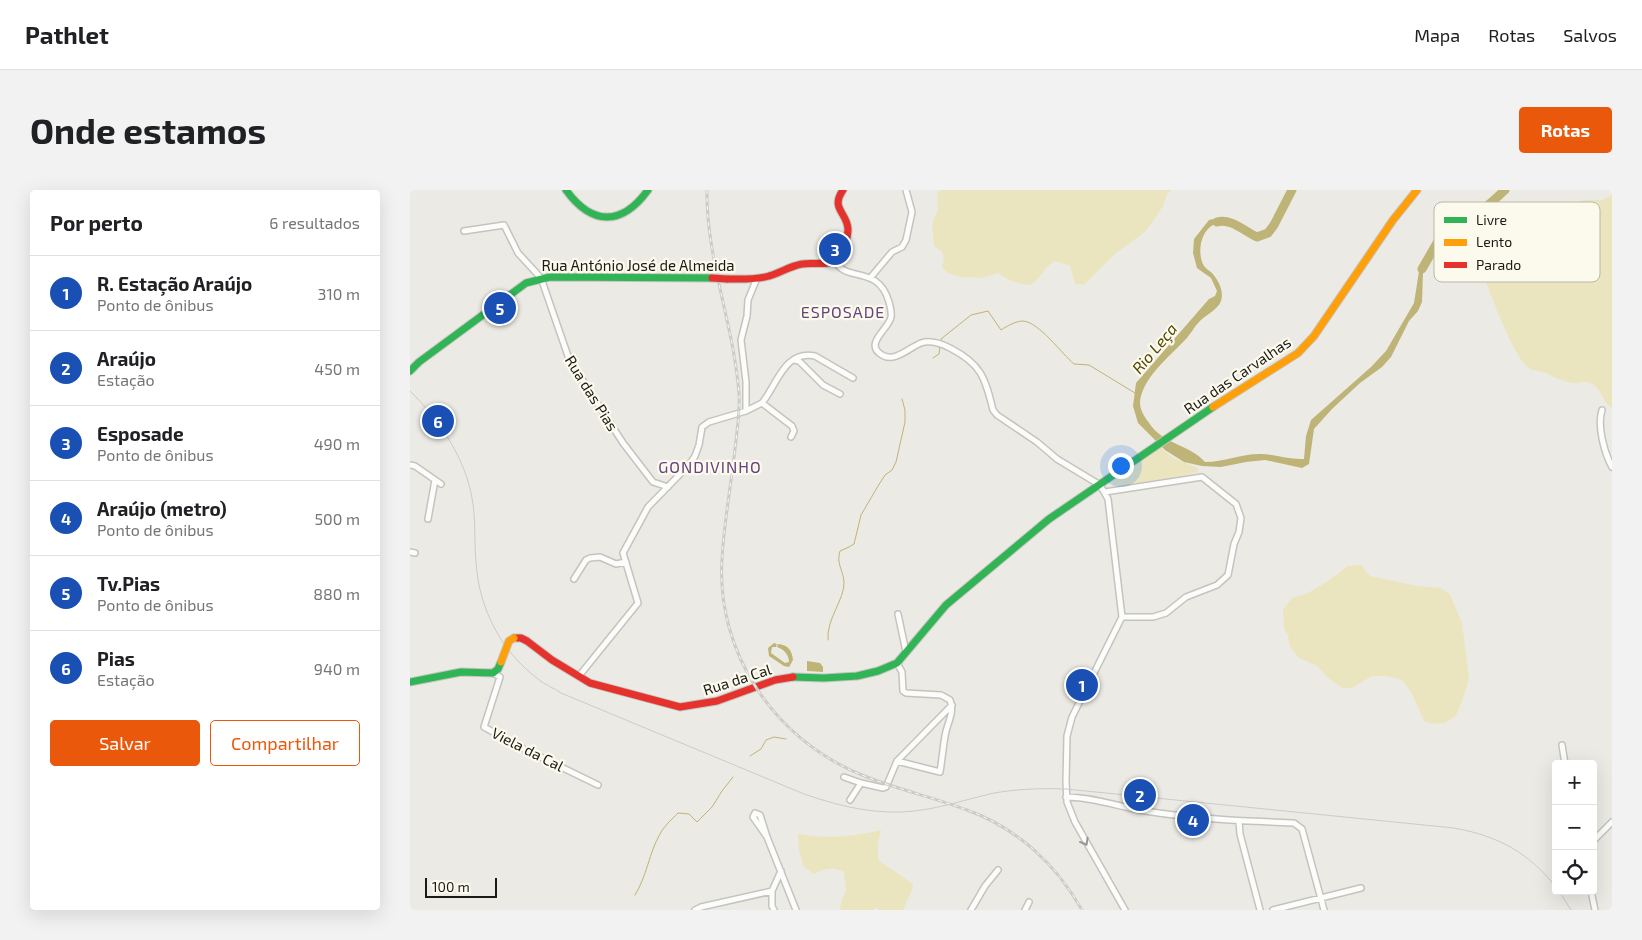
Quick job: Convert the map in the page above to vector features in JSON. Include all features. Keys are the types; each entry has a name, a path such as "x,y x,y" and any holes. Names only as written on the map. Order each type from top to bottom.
{"main road":[{"path":"566,190 572,200 585,211 601,217 621,215 635,207 648,190"},
{"path":"573,190 576,196 588,206 601,211 608,211 620,209 631,203 641,190"},
{"path":"835,261 838,260 843,248 848,229 847,223 840,214 838,203 840,193 843,190"},
{"name":"Rua das Carvalhas","path":"1100,484 1172,434 1298,353 1314,336 1393,220 1417,190"},
{"name":"Rua António José de Almeida","path":"410,370 526,283 541,278 757,278 770,276 800,264 835,261"},
{"name":"Rua da Cal","path":"493,673 498,669 509,641 514,638 521,638 590,683 680,707 695,706 733,696 786,677 856,676 882,671 897,663 946,605 1049,520 1100,484"},
{"path":"410,682 461,672 493,673"}],"street":[{"path":"870,278 892,252 902,246 906,240 912,212 906,190"},
{"name":"Rua das Pias","path":"464,231 504,225 518,254 541,278 568,359 623,443 653,482 668,487"},
{"path":"835,261 840,268 850,273 876,280 886,294 890,309 889,321 876,340 876,347 880,353 889,357 903,353 920,343 941,344 967,357 976,365 985,383 993,410 997,414 1037,442 1057,459 1100,484 1105,492 1108,499 1122,617 1069,726 1066,797 1083,838 1125,910"},
{"path":"746,411 746,382 741,340 748,300 757,278"},
{"path":"579,676 638,603 623,552 648,507 689,465 695,456 700,445 702,427 709,422 746,411 762,403 783,368 789,361 794,359 809,355 815,356 853,378"},
{"path":"794,359 799,361 823,385 840,394"},
{"path":"762,403 792,426 794,431 791,437"},
{"path":"1602,410 1603,440 1612,467"},
{"path":"410,466 414,466 442,484"},
{"path":"1105,492 1202,477 1236,504 1241,518 1228,575 1217,585 1186,598 1166,613 1153,616 1122,617"},
{"path":"428,519 435,480"},
{"path":"574,579 586,560 590,558 600,557 616,564 626,562"},
{"path":"898,614 906,652"},
{"path":"897,663 902,672 903,690 906,693 941,695 950,700 952,705 952,714 945,733 940,772 897,761"},
{"name":"Viela da Cal","path":"493,673 500,677 484,726 524,749 598,785"},
{"path":"844,777 861,783 886,787 897,761 952,705"},
{"path":"1562,745 1564,760"},
{"path":"850,800 861,783"},
{"path":"1066,797 1111,802 1146,811 1240,821 1294,823 1302,829 1324,910"},
{"path":"1240,821 1240,834 1260,910"},
{"path":"1597,838 1612,822"},
{"path":"767,837 796,910"},
{"path":"971,910 985,886 998,870"},
{"path":"774,910 772,906 772,890 781,871"},
{"path":"1273,910 1361,888"},
{"path":"695,910 772,890"},
{"path":"1592,895 1595,910"},
{"path":"1025,910 1030,902"}],"shaded area":[{"path":"940,190 1172,190 1167,194 1163,206 1146,231 1115,254 1084,285 1075,284 1070,266 1055,261 1031,285 1014,282 998,273 982,278 961,277 947,273 942,266 944,259 942,252 934,246 932,224 938,209 937,194"},
{"path":"1612,195 1612,408 1598,389 1590,383 1567,382 1543,372 1532,370 1525,365 1510,340 1486,282 1600,282 1600,202 1578,202 1602,200"},
{"path":"1218,218 1229,220 1228,223 1216,223 1209,228 1205,233 1200,250 1204,266 1215,276 1219,283 1222,294 1221,301 1157,368 1145,385 1140,403 1144,416 1158,433 1199,456 1205,462 1260,454 1304,459 1306,436 1311,420 1371,367 1386,351 1414,303 1420,265 1425,256 1429,261 1423,272 1422,302 1418,311 1409,321 1391,357 1382,367 1360,383 1332,409 1314,429 1309,464 1302,468 1265,460 1221,467 1202,466 1184,462 1165,450 1138,423 1133,406 1136,383 1209,299 1215,296 1217,291 1211,278 1197,268 1193,253 1194,239 1209,220"},
{"path":"1160,447 1173,458 1198,468 1198,472 1145,483 1113,485 1113,481"},
{"path":"1361,565 1370,576 1417,586 1440,588 1450,594 1462,623 1469,678 1456,716 1444,723 1432,724 1424,721 1411,692 1402,680 1386,676 1372,676 1352,688 1342,688 1328,678 1317,666 1299,658 1290,647 1288,636 1284,629 1283,609 1292,598 1308,593 1348,566"},
{"path":"774,643 777,644 776,647 772,647 771,653 785,663 789,662 788,657 784,651 777,647 778,644 787,647 792,653 793,660 789,667 784,666 769,656 768,648"},
{"path":"807,661 820,663 823,667 823,672 807,671"},
{"path":"881,830 878,844 878,860 913,884 903,910 879,910 877,907 873,910 840,910 846,889 844,872 829,868 814,874 804,867 799,851 798,834 840,836"}],"waterway":[{"name":"Rio Leça","path":"1217,222 1232,223 1257,237 1268,233 1292,190"},
{"name":"Rio Leça","path":"1492,202 1505,190"},
{"name":"Rio Leça","path":"1422,269 1434,248"},
{"path":"941,343 941,339 971,315 988,311 1001,330 1017,322 1029,323 1043,332 1074,364 1089,365 1135,393"},
{"path":"933,358 939,354 940,347"},
{"path":"828,640 832,617 844,589 839,563 840,551 854,544 861,515 885,475 892,470 896,462 905,422 905,410 902,399"},
{"path":"750,756 761,749 766,740 774,737 786,739"},
{"path":"635,895 656,841 666,825 678,813 689,814 697,822 712,807 733,777"}],"tram line":[{"path":"410,391 441,427 457,454 469,483 473,506 478,579 487,612 494,628 513,656 525,668 541,681 561,693 804,794 852,807 888,812 913,811 994,793 1030,789 1066,789 1454,828 1470,831 1511,847 1534,864 1552,883"},
{"path":"1562,895 1571,910"}],"railway":[{"path":"707,190 708,216 715,267 732,343 739,394 738,422 722,559 723,594 729,627 741,659 757,689 778,716 803,740 831,760 862,775 967,810 1019,837 1060,878 1082,910"}],"traffic: fast":[{"path":"566,190 586,210 607,217 628,210 648,190"},
{"path":"410,371 419,362 526,283 550,277 712,278"},
{"path":"793,677 857,676 878,671 897,663 946,605 1049,519 1213,407"},
{"path":"410,682 461,672 493,673 498,669 501,662"}],"traffic: slow":[{"path":"1213,407 1298,353 1314,336 1393,220 1417,190"},
{"path":"501,662 509,641 514,638"}],"traffic: jam":[{"path":"727,279 764,277 798,265 828,263 839,258 848,232 847,223 838,202 843,190"},
{"path":"712,278 727,279"},
{"path":"514,638 521,638 527,641 552,660 590,683 680,707 717,701 775,680 793,677"}],"place":[{"name":"Esposade","path":"835,249"},
{"name":"Tv.Pias","path":"500,308"},
{"name":"Pias","path":"438,421"},
{"name":"R. Estação Araújo","path":"1082,685"},
{"name":"Araújo","path":"1140,795"},
{"name":"Araújo (metro)","path":"1193,820"}],"district":[{"name":"ESPOSADE","path":"843,311"},
{"name":"GONDIVINHO","path":"710,466"}]}
